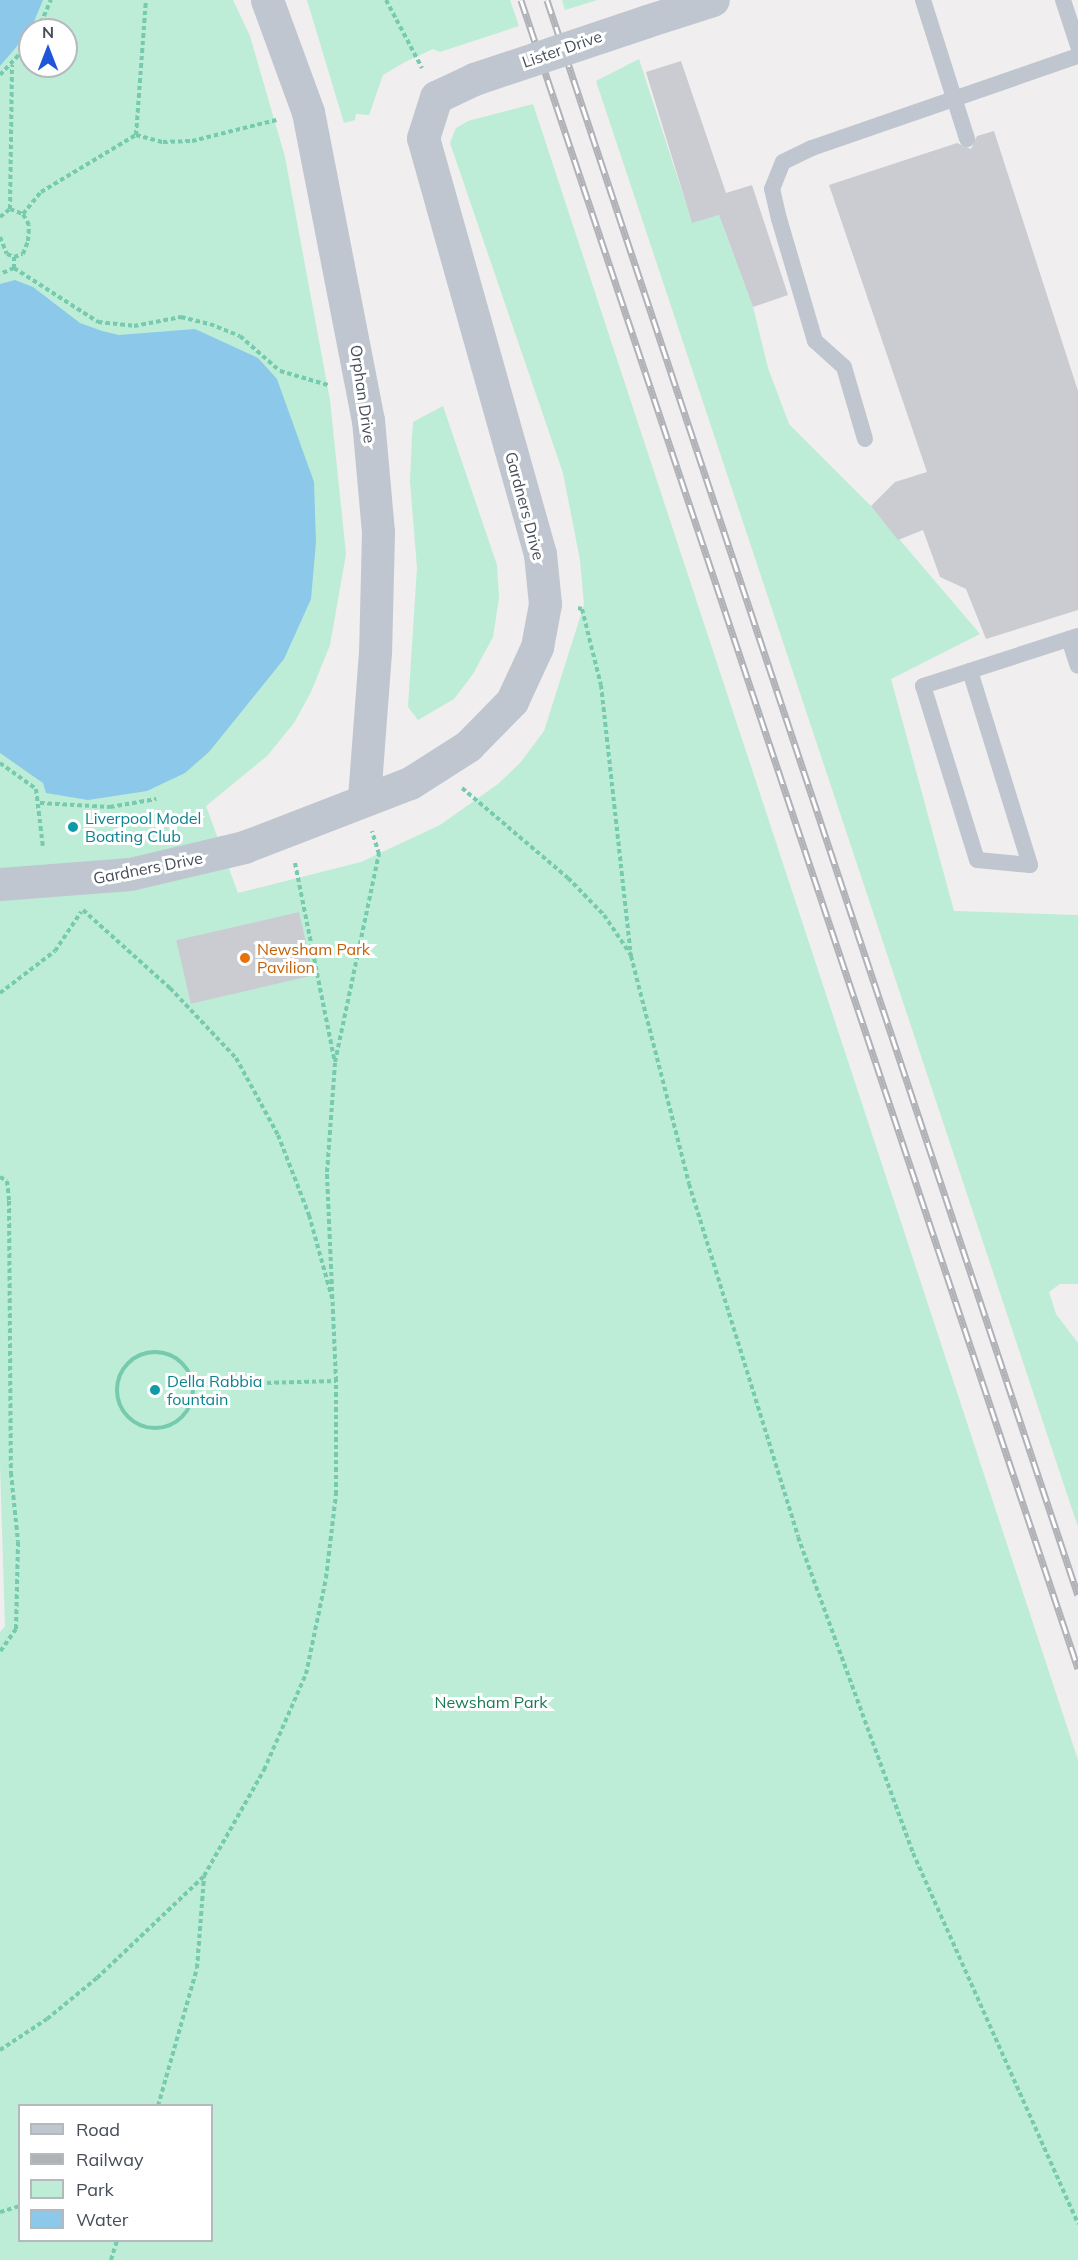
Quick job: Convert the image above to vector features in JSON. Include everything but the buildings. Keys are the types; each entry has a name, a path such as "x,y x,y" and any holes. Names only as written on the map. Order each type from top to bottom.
{"street":[{"name":"Orphan Drive","path":"267,0 308,112 362,383 378,532 375,652 364,800"},
{"name":"Lister Drive","path":"432,108 474,79 713,0"},
{"name":"Gardners Drive","path":"0,884 44,882 82,895 288,830 410,783 468,746 512,701 537,647 545,603 540,554 434,184 423,138 432,108"}],"lane":[{"path":"923,0 968,139"},
{"path":"1063,0 1078,46"},
{"path":"865,439 844,367 815,341 778,219 772,189 783,162 812,148 1078,56"},
{"path":"970,671 1030,865 976,860 923,686 1073,637 1078,666"}],"path":[{"path":"43,18 51,0"},
{"path":"136,135 146,0"},
{"path":"386,0 432,108"},
{"path":"0,75 18,58"},
{"path":"10,209 12,65"},
{"path":"22,213 41,192 136,135 163,142 192,141 308,112"},
{"path":"0,237 7,254 14,257 23,254 28,241 29,225 22,213 10,209"},
{"path":"0,217 10,209"},
{"path":"14,257 14,268"},
{"path":"14,268 98,322 134,326 181,317 240,336 280,371 327,386 362,383"},
{"path":"0,274 14,268"},
{"path":"545,603 582,609 591,641 601,685 631,956 689,1184 798,1536 913,1853 1078,2224"},
{"path":"0,762 36,789 40,803 44,882"},
{"path":"436,768 477,799 568,878 604,915 631,956"},
{"path":"40,803 110,807 156,799"},
{"path":"0,2050 47,2019 97,1977 204,1876 264,1770 306,1674 326,1578 336,1494 334,1306 327,1172 335,1062 379,854 364,800"},
{"path":"288,830 335,1062"},
{"path":"0,993 55,951 82,895 236,1058 285,1155 309,1215 334,1306"},
{"path":"0,1177 7,1181 9,1201 11,1473 18,1542 16,1629 0,1652"},
{"path":"158,1353 180,1362 192,1385 188,1408 181,1418 158,1428 134,1422 118,1402 119,1377 134,1359 146,1354 158,1353"},
{"path":"192,1385 336,1381"},
{"path":"159,2104 197,1968 204,1876"},
{"path":"0,2212 18,2207"},
{"path":"111,2260 117,2242"}],"green space":[{"name":"Newsham Park","path":"0,0 233,0 250,36 285,157 330,400 346,554 330,645 311,692 294,723 267,756 206,806 238,893 361,862 440,825 498,784 520,763 544,731 584,605 580,560 563,473 450,143 456,128 468,121 533,104 1078,1760 1078,2260 0,2260 0,1632 5,1626 0,1465"},
{"path":"307,0 510,0 519,26 440,52 433,49 405,62 383,75 369,115 356,114 355,120 344,123"},
{"path":"562,0 597,0 565,10"},
{"path":"639,59 692,222 719,215 753,307 768,368 789,424 871,506 980,634 891,679 954,911 1078,915 1078,1284 1060,1284 1049,1292 1056,1314 1078,1343 1078,1527 596,81"},
{"path":"443,406 497,565 499,598 493,637 473,674 454,699 418,720 408,707 417,568 410,481 413,422"}],"water":[{"path":"0,0 43,0 35,18 18,18 18,45 0,66"},
{"path":"15,280 33,287 80,323 102,331 119,335 195,329 258,358 277,379 314,482 316,542 311,599 284,659 209,752 185,773 147,791 88,800 46,793 43,783 0,753 0,284"}],"railway":[{"path":"521,0 1078,1669"},
{"path":"547,0 1078,1595"}],"place":[{"name":"Liverpool Model Boating Club","path":"73,827"},
{"name":"Newsham Park Pavilion","path":"245,958"},
{"name":"Della Rabbia fountain","path":"155,1390"}]}
